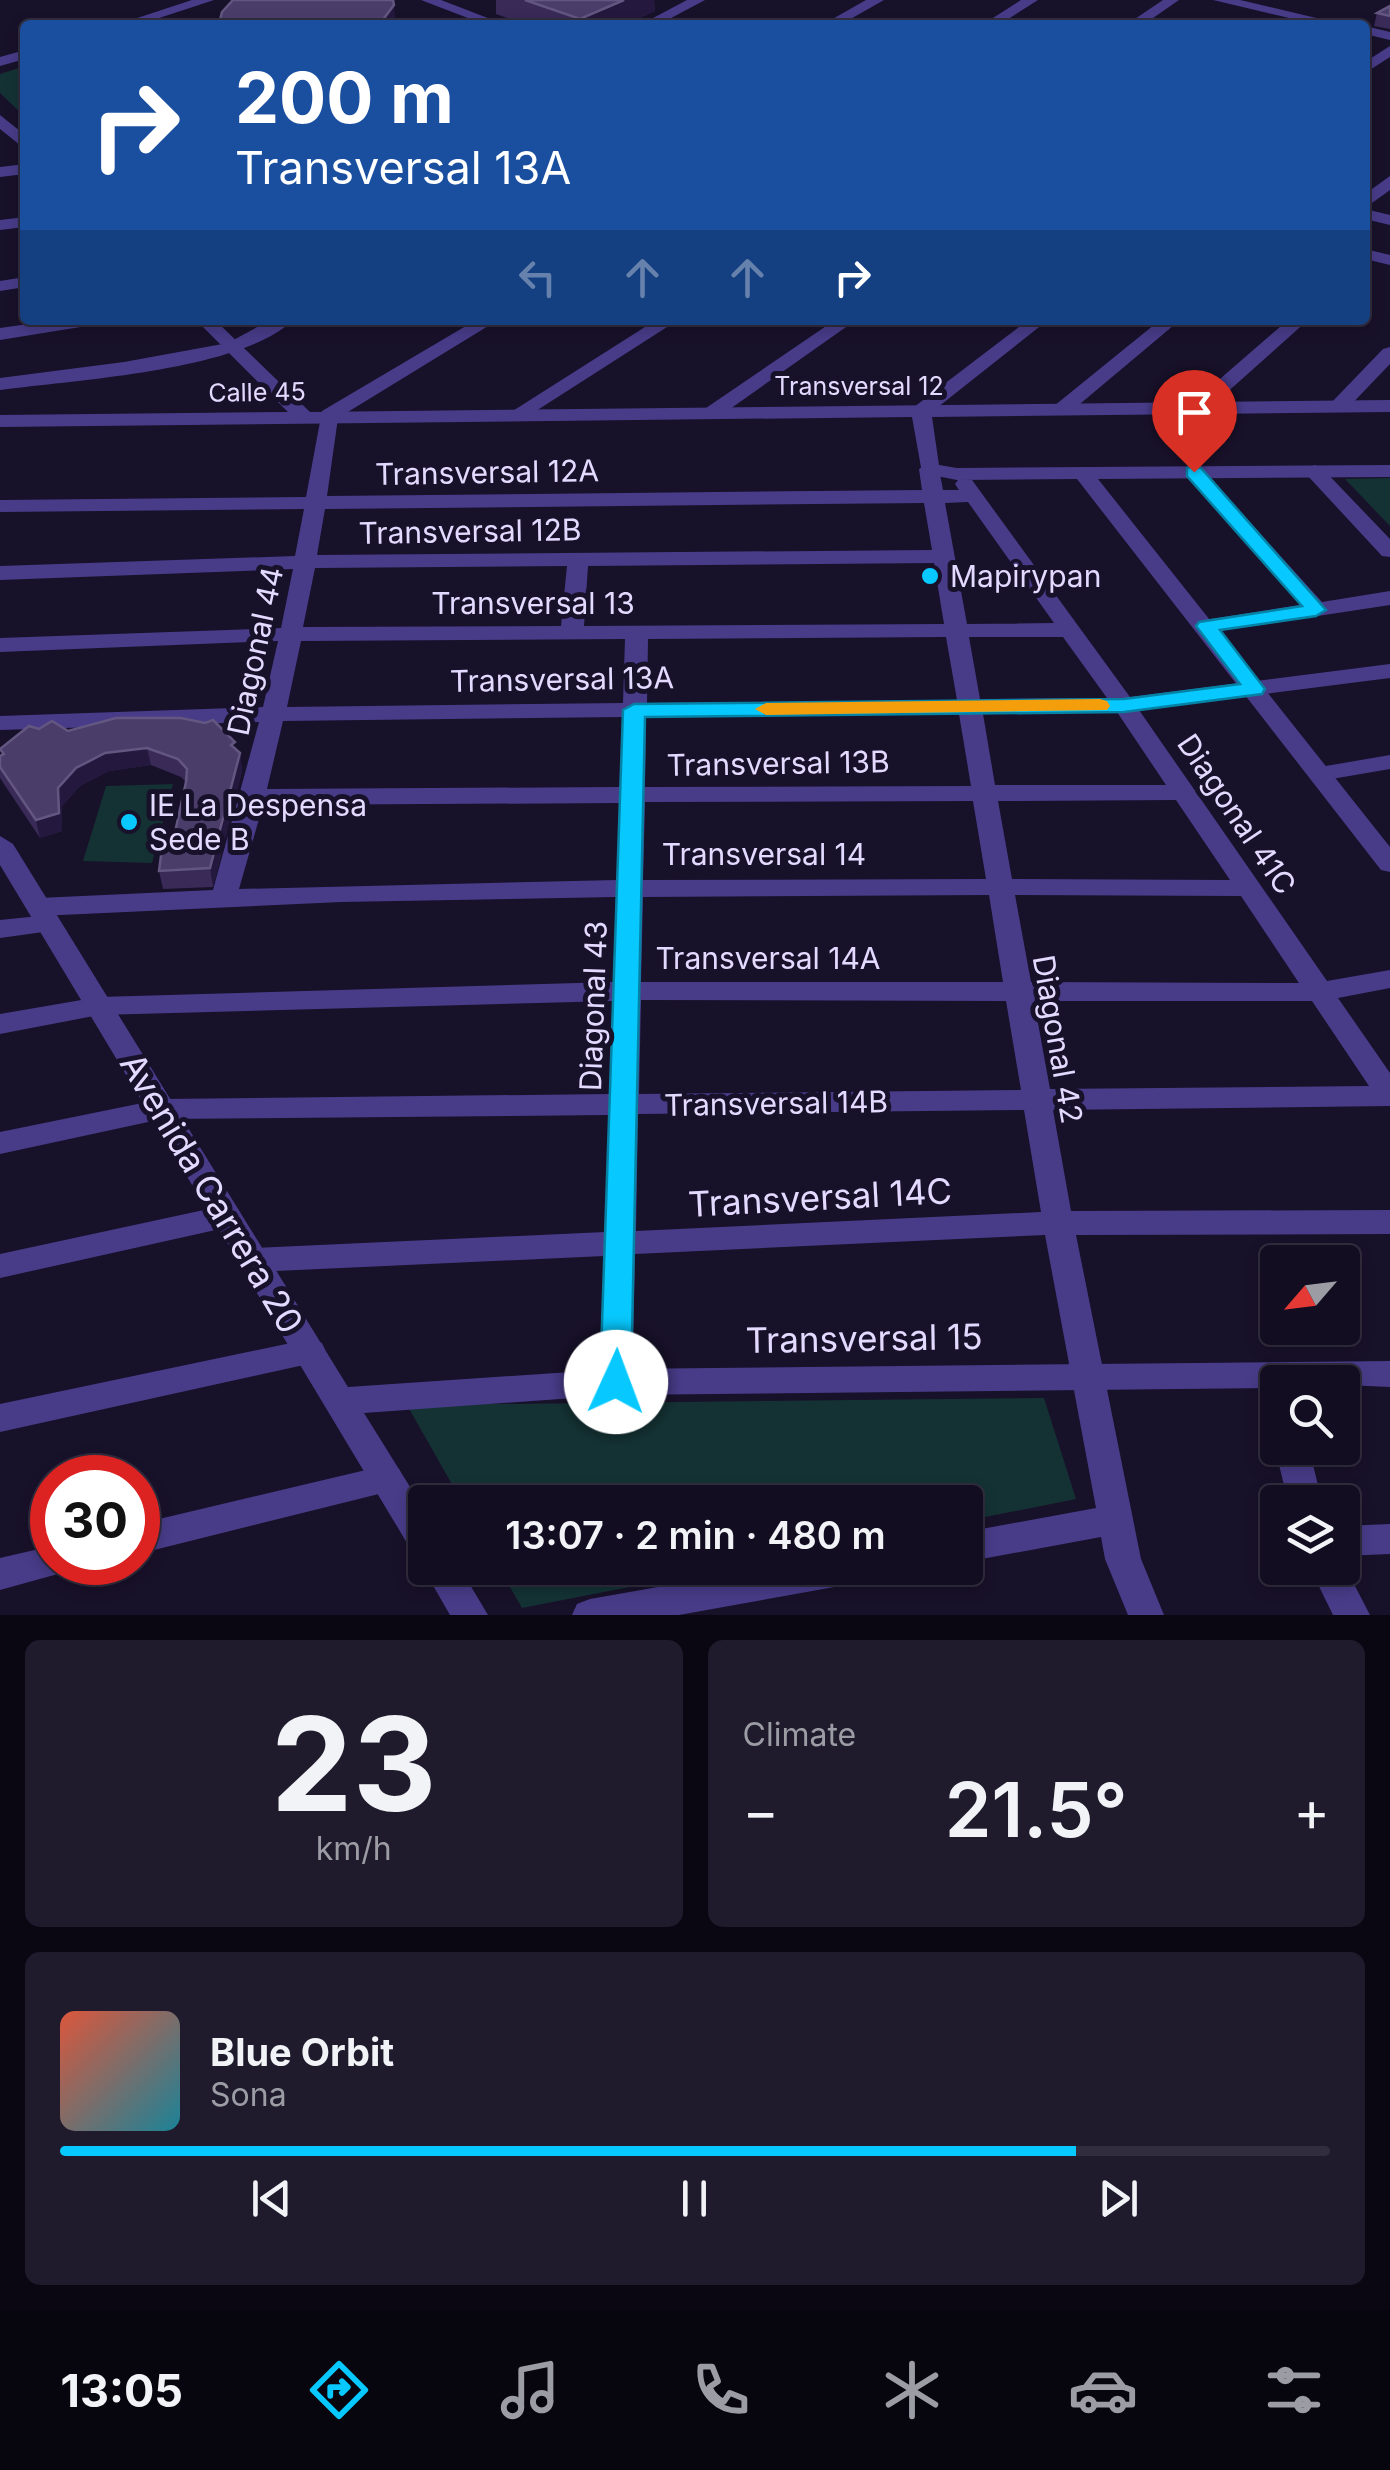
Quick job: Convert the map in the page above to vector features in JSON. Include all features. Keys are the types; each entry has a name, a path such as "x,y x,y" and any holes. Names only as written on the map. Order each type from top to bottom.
{"street":[{"path":"140,20 207,0"},
{"path":"428,0 486,20"},
{"path":"657,20 698,0"},
{"path":"838,20 876,0"},
{"path":"997,20 1031,0"},
{"path":"1141,20 1172,0"},
{"path":"1220,0 1316,20"},
{"path":"1285,20 1292,15"},
{"path":"1370,65 1390,50"},
{"path":"1,122 20,139"},
{"path":"1370,199 1390,182"},
{"path":"0,334 60,325"},
{"path":"210,325 303,416"},
{"path":"0,384 124,368 233,348 275,325"},
{"name":"Calle 45","path":"0,421 329,415 480,325"},
{"path":"518,414 661,325"},
{"path":"713,412 841,325"},
{"path":"921,411 1033,325"},
{"path":"1061,410 1165,325"},
{"path":"1198,408 1293,325"},
{"path":"1338,407 1390,353"},
{"name":"Transversal 12","path":"329,415 1390,406"},
{"name":"Diagonal 42","path":"921,411 941,556 1058,1224 1124,1560 1146,1615"},
{"name":"Diagonal 44","path":"224,896 254,797 292,634 329,415"},
{"name":"Transversal 12A","path":"0,506 316,504 931,483 957,474 1390,470"},
{"path":"1314,471 1390,551"},
{"path":"1194,472 1316,610"},
{"path":"1083,473 1390,864"},
{"name":"Diagonal 41C","path":"957,474 1124,706 1390,1096"},
{"name":"Transversal 12A","path":"931,483 975,496"},
{"name":"Transversal 12B","path":"0,573 304,562 941,556"},
{"path":"572,633 578,560"},
{"path":"1206,626 1390,598"},
{"name":"Transversal 13","path":"0,645 292,634 1066,630"},
{"name":"Diagonal 43","path":"616,1382 637,632"},
{"path":"1124,706 1390,671"},
{"name":"Transversal 13A","path":"0,722 274,714 1124,706"},
{"path":"1320,774 1390,762"},
{"name":"Transversal 13B","path":"254,797 1183,792"},
{"name":"Avenida Carrera 20","path":"0,844 408,1514"},
{"name":"Transversal 14","path":"0,930 44,916 224,896 630,886 1249,888"},
{"path":"1318,992 1390,980"},
{"name":"Transversal 14A","path":"0,1024 98,1006 626,991 1318,992"},
{"name":"Transversal 14B","path":"0,1143 162,1110 1390,1096"},
{"path":"0,1266 227,1216"},
{"name":"Transversal 14C","path":"254,1260 1058,1224 1390,1222"},
{"path":"0,1418 310,1352"},
{"name":"Transversal 15","path":"339,1401 616,1382 1090,1374 1260,1381"},
{"name":"Transversal 15","path":"1360,1376 1390,1374"},
{"path":"160,1534 387,1479"},
{"path":"983,1544 1116,1519"},
{"path":"1360,1540 1390,1538"},
{"path":"0,1574 30,1566"},
{"path":"451,1585 470,1615"},
{"path":"590,1615 757,1585"},
{"path":"1337,1585 1352,1615"}],"green space":[{"path":"20,68 20,112 0,93 0,74"},
{"path":"1390,478 1390,526 1345,479"},
{"path":"173,784 152,863 83,861 106,786"},
{"path":"1044,1398 1076,1499 983,1517 983,1485 452,1485 407,1405"},
{"path":"509,1585 640,1585 522,1608"}],"building":[{"path":"233,0 393,0 394,5 383,20 220,20"},
{"path":"525,0 624,0 580,19"},
{"path":"1390,6 1390,16 1377,13"},
{"path":"116,718 181,718 205,723 213,720 235,742 231,745 240,753 210,868 159,871 162,848 172,846 186,782 187,769 178,759 147,748 105,753 76,768 58,788 59,813 36,820 0,767 0,756 4,754 0,749 29,726 39,729 52,721 68,731"}],"slow traffic":[{"path":"766,709 1100,706"}],"place":[{"name":"Mapirypan","path":"930,576"},
{"name":"IE La Despensa Sede B","path":"129,822"}],"route":[{"path":"616,1382 634,710 1124,706 1254,689 1206,626 1316,610 1194,472"}]}
